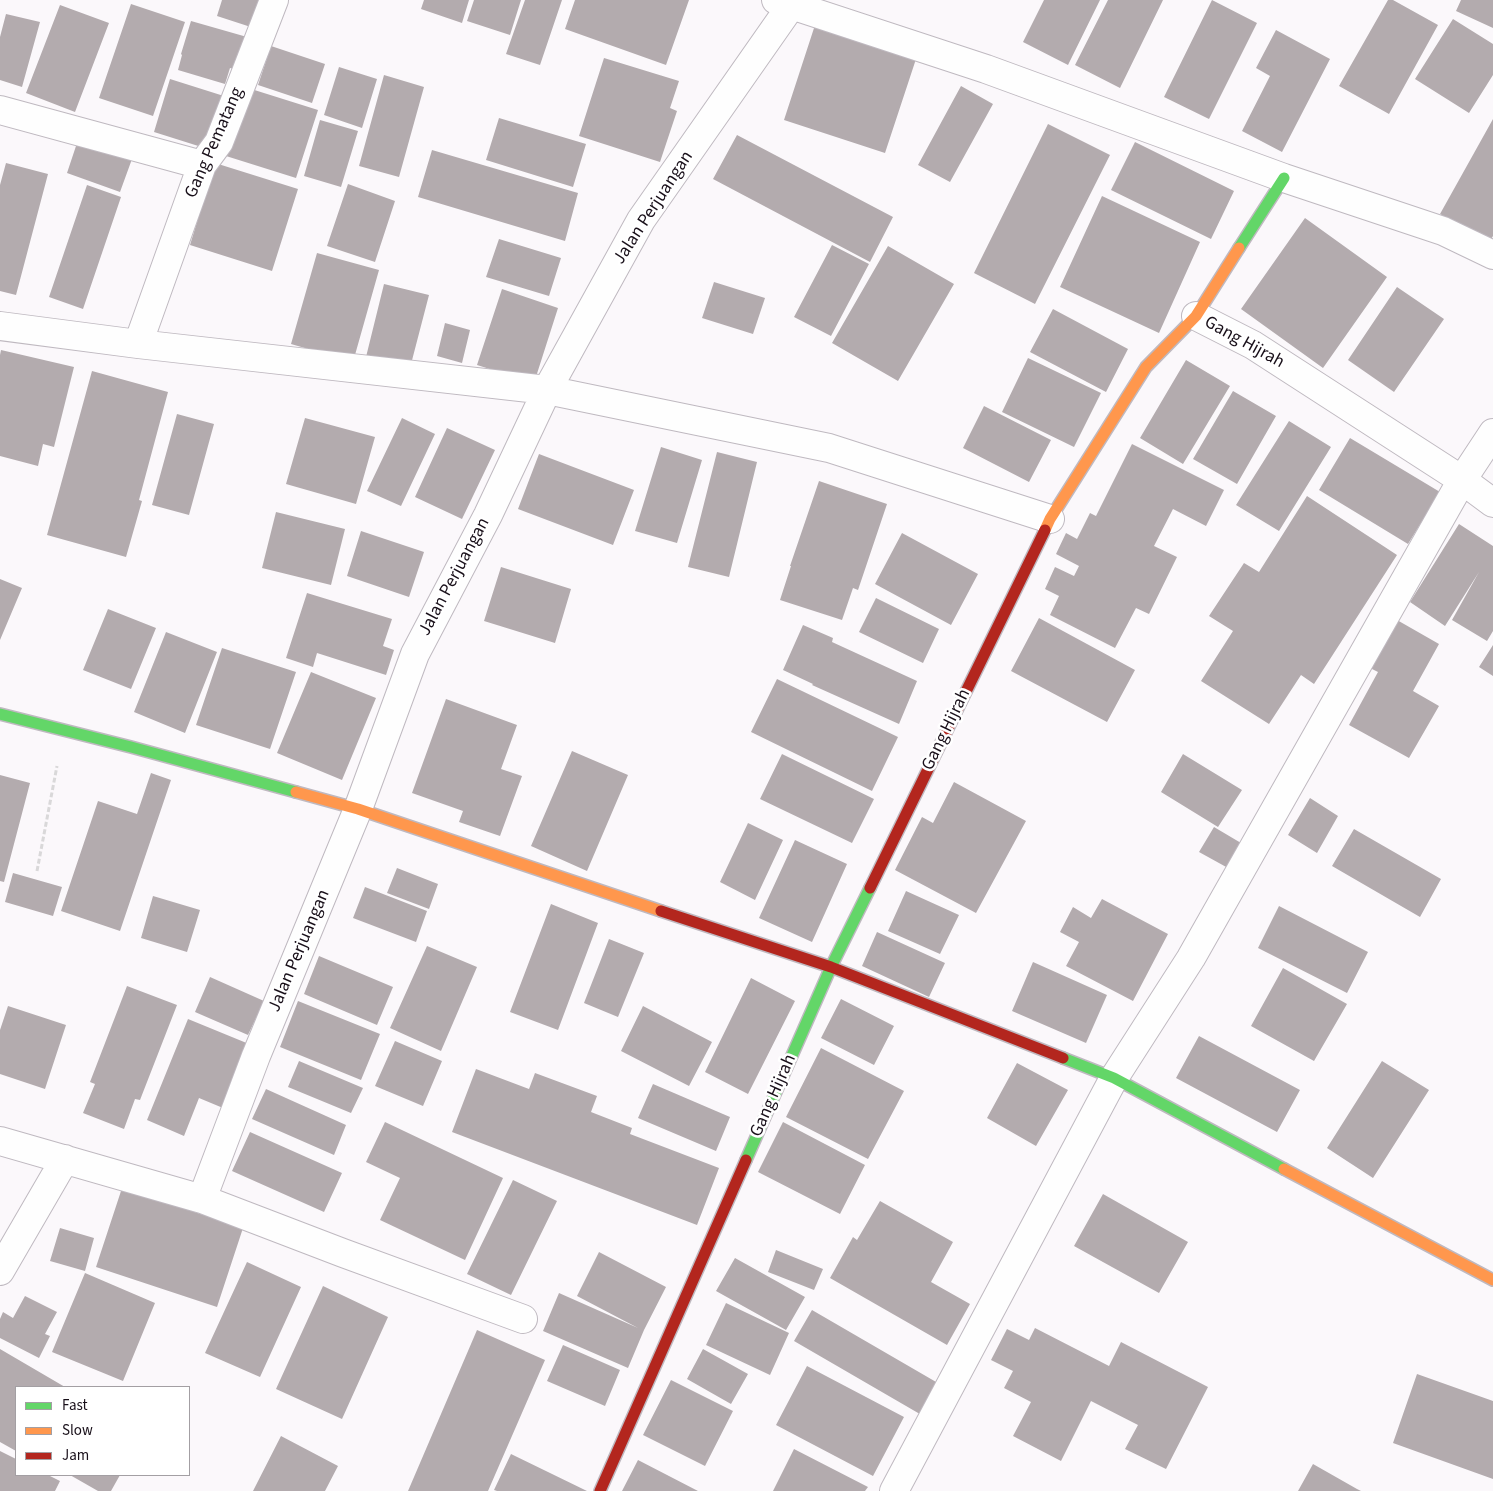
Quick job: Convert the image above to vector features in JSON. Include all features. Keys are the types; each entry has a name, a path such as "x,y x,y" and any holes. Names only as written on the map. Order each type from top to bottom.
{"street":[{"name":"Gang Pematang","path":"138,344 202,165 219,142 274,0"},
{"path":"788,2 986,69 1284,178 1443,231 1493,254"},
{"name":"Jalan Perjuangan","path":"202,1199 256,1056 358,808 415,654 488,515 547,390 641,220 788,2"},
{"path":"0,110 202,165"},
{"path":"1196,316 1284,178"},
{"name":"Gang Hijrah","path":"600,1491 830,966 1050,519 1146,367 1196,316 1253,345 1462,480 1493,503"},
{"path":"0,326 138,344 547,390 829,448 1050,519"},
{"path":"894,1491 1114,1078 1192,958 1462,480 1493,433"},
{"path":"0,714 358,808 568,880 830,966 1114,1078 1493,1280"},
{"path":"0,1141 202,1199 523,1319"},
{"path":"0,1271 65,1159"}],"path":[{"path":"37,871 64,731"}],"building":[{"path":"222,0 270,0 260,30 217,16"},
{"path":"424,0 469,0 462,23 421,9"},
{"path":"474,0 521,0 510,35 467,21"},
{"path":"525,0 562,0 540,65 506,54"},
{"path":"575,0 689,0 666,65 565,29"},
{"path":"1044,0 1100,0 1068,65 1023,42"},
{"path":"1108,0 1163,0 1120,88 1075,65"},
{"path":"1212,0 1257,23 1209,119 1164,97"},
{"path":"1388,0 1393,0 1438,25 1389,114 1339,86"},
{"path":"1461,0 1493,0 1493,28 1456,11"},
{"path":"131,4 185,22 153,116 99,98"},
{"path":"60,5 109,23 75,112 26,93"},
{"path":"6,14 40,22 22,87 0,80 0,37"},
{"path":"1453,19 1493,44 1493,75 1469,113 1415,79"},
{"path":"191,21 247,37 237,70 230,68 225,84 178,70"},
{"path":"815,25 916,59 885,153 784,120"},
{"path":"1276,30 1330,59 1282,152 1242,131 1270,76 1256,68"},
{"path":"271,46 325,64 312,103 258,85"},
{"path":"604,58 679,81 670,108 677,111 660,162 579,136"},
{"path":"339,67 377,79 362,128 324,115"},
{"path":"384,75 424,87 399,177 359,166"},
{"path":"170,79 227,97 211,150 154,132"},
{"path":"961,86 993,104 950,182 918,165"},
{"path":"248,88 318,110 296,178 226,156"},
{"path":"499,118 586,144 573,187 486,160"},
{"path":"1493,119 1493,236 1489,243 1440,214"},
{"path":"320,120 358,131 341,187 304,176"},
{"path":"1048,124 1110,155 1035,304 974,273"},
{"path":"737,135 893,217 870,262 713,179"},
{"path":"78,140 132,159 120,192 67,173"},
{"path":"1135,142 1234,191 1211,239 1111,190"},
{"path":"432,150 578,193 565,241 418,197"},
{"path":"6,163 48,174 16,295 0,291 0,185"},
{"path":"215,163 298,189 272,271 190,245"},
{"path":"348,184 395,201 375,262 327,246"},
{"path":"87,185 121,197 83,309 49,297"},
{"path":"1102,196 1200,242 1159,333 1060,287"},
{"path":"1305,218 1387,277 1323,368 1241,309"},
{"path":"499,239 561,258 549,296 486,277"},
{"path":"832,245 869,264 831,336 794,317"},
{"path":"888,246 954,284 898,381 832,343"},
{"path":"317,253 379,270 353,362 291,344"},
{"path":"714,282 765,298 753,334 702,318"},
{"path":"384,284 429,295 410,368 366,357"},
{"path":"1397,287 1444,319 1394,392 1348,360"},
{"path":"502,289 558,308 534,383 477,365"},
{"path":"1053,309 1128,349 1106,392 1030,352"},
{"path":"445,323 470,330 462,363 437,356"},
{"path":"1,350 74,367 54,447 43,444 38,466 0,456"},
{"path":"1028,358 1101,393 1074,447 1002,412"},
{"path":"1186,360 1230,386 1183,464 1140,438"},
{"path":"92,371 168,392 139,500 142,501 126,557 47,535"},
{"path":"1233,391 1276,416 1237,484 1193,459"},
{"path":"984,406 1051,440 1029,482 963,448"},
{"path":"177,414 214,424 189,515 152,505"},
{"path":"305,418 375,437 356,504 286,484"},
{"path":"402,418 435,434 401,506 367,491"},
{"path":"1289,421 1331,447 1279,531 1236,505"},
{"path":"447,428 495,450 462,519 415,497"},
{"path":"1350,438 1440,492 1408,544 1319,490"},
{"path":"1132,444 1224,490 1206,526 1173,509 1154,546 1177,557 1149,614 1136,608 1115,648 1050,615 1059,596 1045,589 1055,567 1074,576 1079,566 1056,554 1066,533 1077,539 1090,513 1096,516"},
{"path":"661,447 702,460 677,543 635,531"},
{"path":"717,452 757,462 729,577 688,567"},
{"path":"539,454 634,490 613,545 518,509"},
{"path":"819,481 887,504 858,590 853,588 842,620 780,600"},
{"path":"1307,496 1397,555 1314,684 1301,675 1269,724 1201,681 1233,631 1209,616 1244,563 1259,572"},
{"path":"276,512 345,529 331,585 262,568"},
{"path":"1459,524 1493,546 1493,631 1487,641 1452,620 1479,572 1445,626 1410,602"},
{"path":"361,531 424,552 409,597 347,576"},
{"path":"902,533 978,574 951,625 875,584"},
{"path":"501,567 571,589 555,643 484,621"},
{"path":"0,579 22,588 0,640"},
{"path":"307,593 392,619 383,646 394,650 386,675 317,653 313,667 286,658"},
{"path":"876,598 939,629 923,663 859,632"},
{"path":"108,609 156,628 131,689 83,670"},
{"path":"1039,618 1135,670 1107,722 1011,671"},
{"path":"1397,620 1439,644 1413,691 1439,706 1409,758 1349,725 1378,672 1370,668"},
{"path":"803,625 833,638 832,642 917,681 899,724 783,670"},
{"path":"166,632 217,652 185,733 134,712"},
{"path":"1493,645 1493,676 1479,667"},
{"path":"222,648 296,672 270,749 196,725"},
{"path":"311,672 376,698 342,780 277,753"},
{"path":"777,679 898,737 872,791 751,732"},
{"path":"446,699 517,725 501,769 522,776 500,836 459,822 463,811 412,793"},
{"path":"572,751 628,775 587,871 531,846"},
{"path":"782,754 874,799 852,843 760,799"},
{"path":"1183,754 1242,790 1218,827 1161,792"},
{"path":"151,773 171,780 120,931 61,911 98,801 137,814"},
{"path":"0,775 30,783 4,882 0,881"},
{"path":"954,782 1026,821 976,913 895,870 922,817 933,823"},
{"path":"1310,798 1338,816 1317,853 1288,835"},
{"path":"748,823 783,840 755,900 720,882"},
{"path":"1214,827 1241,843 1228,868 1199,852"},
{"path":"1354,829 1441,879 1420,917 1332,866"},
{"path":"795,840 847,864 812,942 759,918"},
{"path":"397,868 438,884 429,909 387,893"},
{"path":"13,873 62,887 53,916 5,902"},
{"path":"365,887 427,911 416,942 353,918"},
{"path":"906,891 959,915 940,954 888,931"},
{"path":"153,896 200,910 187,952 141,938"},
{"path":"1102,899 1168,934 1133,1001 1066,966 1079,942 1060,932 1073,907 1091,918"},
{"path":"551,904 598,923 558,1030 510,1012"},
{"path":"1279,906 1368,952 1347,993 1258,948"},
{"path":"877,932 945,963 929,997 862,966"},
{"path":"609,939 644,953 618,1017 584,1003"},
{"path":"427,946 477,967 441,1051 390,1028"},
{"path":"319,956 393,987 377,1025 304,994"},
{"path":"1033,962 1107,995 1086,1043 1012,1011"},
{"path":"1283,968 1347,1004 1314,1061 1251,1026"},
{"path":"210,977 264,1001 248,1035 195,1012"},
{"path":"751,978 795,1001 748,1094 705,1072"},
{"path":"127,986 177,1005 140,1100 135,1099 124,1129 83,1113 95,1084 90,1082"},
{"path":"841,999 894,1026 874,1065 821,1038"},
{"path":"298,1001 380,1034 361,1080 280,1047"},
{"path":"8,1006 66,1025 45,1089 0,1074 0,1030"},
{"path":"643,1006 712,1042 689,1086 621,1051"},
{"path":"188,1019 249,1044 223,1108 199,1098 184,1136 147,1120"},
{"path":"1199,1036 1300,1090 1277,1132 1176,1078"},
{"path":"395,1041 442,1061 423,1106 375,1086"},
{"path":"821,1048 904,1091 868,1159 786,1117"},
{"path":"299,1061 363,1088 351,1113 288,1087"},
{"path":"1382,1061 1429,1090 1373,1178 1327,1148"},
{"path":"1017,1063 1068,1090 1036,1146 987,1118"},
{"path":"476,1069 529,1089 535,1073 597,1096 591,1112 632,1128 630,1134 719,1168 697,1225 452,1132"},
{"path":"653,1084 730,1117 716,1151 638,1118"},
{"path":"266,1089 346,1125 334,1155 252,1119"},
{"path":"385,1122 503,1178 465,1260 380,1220 400,1178 366,1162"},
{"path":"783,1122 865,1165 840,1214 758,1172"},
{"path":"250,1132 342,1173 324,1212 232,1171"},
{"path":"513,1180 557,1201 511,1295 467,1274"},
{"path":"122,1188 243,1228 217,1307 96,1267"},
{"path":"1103,1194 1188,1242 1159,1293 1074,1246"},
{"path":"880,1201 953,1242 931,1282 970,1304 947,1345 830,1278 853,1237 857,1240"},
{"path":"60,1228 94,1238 85,1271 50,1261"},
{"path":"776,1250 823,1269 814,1290 768,1272"},
{"path":"599,1252 666,1287 644,1330 628,1368 543,1331 559,1293 638,1328 577,1296"},
{"path":"735,1258 805,1297 786,1330 716,1291"},
{"path":"247,1262 301,1287 260,1377 205,1353"},
{"path":"85,1273 155,1303 123,1381 52,1352"},
{"path":"323,1286 388,1317 342,1419 276,1389"},
{"path":"25,1296 57,1312 45,1334 50,1336 39,1358 0,1338 0,1319 3,1312 13,1318"},
{"path":"726,1303 789,1333 770,1375 706,1345"},
{"path":"812,1310 943,1386 925,1417 794,1341"},
{"path":"1035,1328 1109,1366 1121,1342 1208,1387 1166,1469 1125,1449 1138,1425 1091,1401 1061,1461 1013,1436 1031,1402 1004,1388 1013,1371 991,1360 1007,1329 1029,1340"},
{"path":"477,1330 545,1360 488,1491 408,1491"},
{"path":"563,1345 620,1370 605,1406 547,1381"},
{"path":"0,1349 63,1386 15,1386 15,1450 0,1442"},
{"path":"703,1349 748,1374 731,1404 687,1379"},
{"path":"807,1366 904,1417 873,1476 776,1425"},
{"path":"1417,1374 1493,1401 1493,1479 1393,1443"},
{"path":"671,1380 733,1411 705,1466 643,1435"},
{"path":"281,1436 338,1466 325,1491 253,1491"},
{"path":"794,1449 868,1487 865,1491 773,1491"},
{"path":"0,1451 15,1458 15,1476 50,1476 60,1481 55,1491 0,1491"},
{"path":"511,1454 587,1491 494,1490"},
{"path":"638,1460 698,1491 622,1491"},
{"path":"1313,1464 1357,1489 1361,1491 1298,1491"},
{"path":"72,1476 119,1476 111,1491 98,1491"}],"traffic: fast":[{"path":"1239,248 1284,178"},
{"path":"0,714 296,792"},
{"path":"746,1160 831,967 870,888"},
{"path":"1063,1058 1114,1078 1284,1169"}],"traffic: slow":[{"path":"1045,530 1050,519 1146,367 1196,316 1239,248"},
{"path":"296,792 358,809 661,911"},
{"path":"1284,1169 1493,1280"}],"traffic: jam":[{"path":"870,888 1045,530"},
{"path":"661,911 831,967 1063,1058"},
{"path":"600,1491 746,1160"}]}
